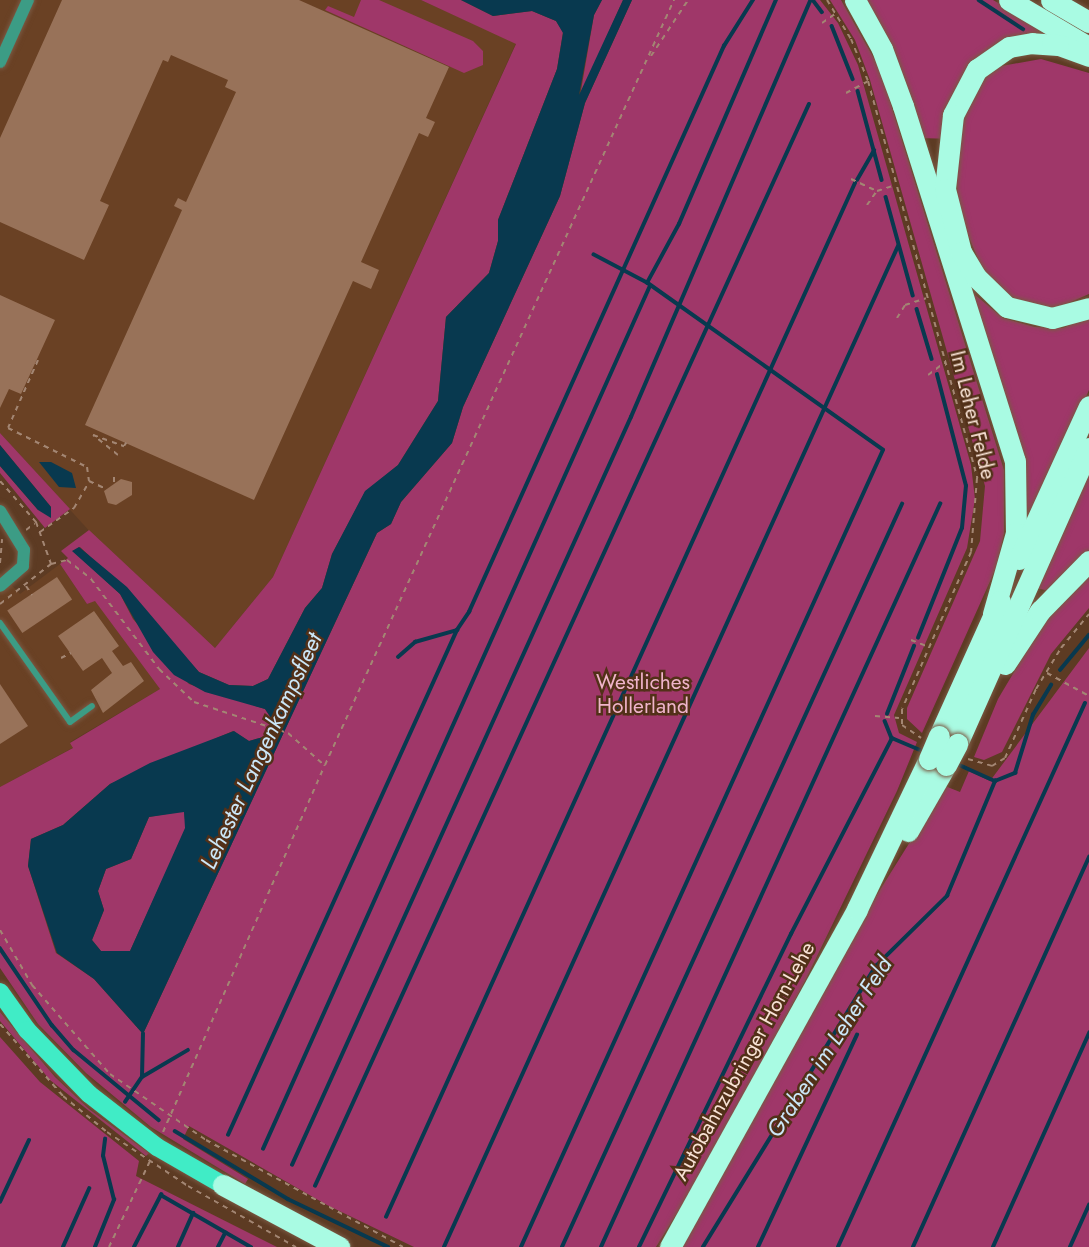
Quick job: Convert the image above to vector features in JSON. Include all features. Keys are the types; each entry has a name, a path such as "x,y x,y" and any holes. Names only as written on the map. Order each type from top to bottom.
{"highway":[{"path":"855,0 882,49 903,106 1015,461 1016,533 993,614"},
{"path":"1009,0 1089,47"},
{"path":"1051,0 1089,22"},
{"path":"1089,56 1058,45 1032,43 1009,47 977,69 953,115 945,189 961,252 976,277 1007,307 1052,318 1089,308"},
{"path":"942,750 993,614 1089,406"},
{"path":"942,750 989,675 1089,448"},
{"path":"989,675 1003,666 1040,611 1089,561"},
{"name":"Autobahnzubringer Horn-Lehe","path":"670,1244 857,909 942,750"},
{"path":"223,1185 339,1247"}],"main road":[{"path":"0,992 27,1030 89,1094 157,1147 223,1185"}],"street":[{"path":"0,62 28,0"},
{"path":"0,511 19,535 24,550 23,566 0,586"}],"lane":[{"path":"0,623 70,722 92,706"}],"path":[{"path":"169,1117 325,765 674,0"},
{"path":"648,59 688,0"},
{"name":"Im Leher Felde","path":"827,0 836,13 868,81 973,457 978,500 971,552 900,717"},
{"path":"822,23 836,13"},
{"path":"846,93 868,81"},
{"path":"851,179 877,191"},
{"path":"867,205 877,191 896,184"},
{"path":"897,318 905,305 927,298"},
{"path":"38,360 8,428 87,467 89,481 74,508 40,532"},
{"path":"928,375 946,362"},
{"path":"118,455 93,435 124,446 126,443"},
{"path":"114,477 114,483"},
{"path":"0,481 36,522 51,564"},
{"path":"89,481 106,489"},
{"path":"0,535 0,563"},
{"path":"0,604 51,564 67,560 91,579 159,670 194,702 288,733 325,765"},
{"path":"25,585 32,595"},
{"path":"875,716 900,717 905,730 942,750 992,766 1005,758 1046,673 1089,614"},
{"path":"911,640 929,647"},
{"path":"61,658 71,653"},
{"path":"1046,673 1089,696"},
{"path":"0,930 32,985 72,1035 125,1085 169,1117 296,1192 403,1247"},
{"path":"0,1024 63,1096 150,1162 296,1247"},
{"path":"109,1247 150,1162"}],"shaded area":[{"path":"0,0 421,0 516,43 273,577 215,648 93,535 0,433"},
{"path":"60,564 87,604 95,600 160,689 70,742 74,747 0,787 0,573 20,594"}],"green space":[{"path":"361,0 379,0 473,41 483,51 483,65 464,73 325,10 328,6 354,17"},
{"name":"Westliches Hollerland","path":"421,0 461,0 493,16 532,11 556,21 563,32 557,69 498,220 498,241 489,273 446,317 438,401 398,465 365,492 332,554 322,588 305,608 268,679 253,686 229,685 199,672 98,564 80,547 73,551 120,594 133,619 189,684 265,709 273,721 267,736 249,741 233,731 110,784 63,825 31,839 28,866 56,953 94,979 143,1034 377,533 391,524 401,502 452,443 463,407 560,196 585,103 632,0 820,0 838,23 858,65 971,465 975,499 967,548 894,715 899,733 917,742 897,791 805,981 699,1178 656,1247 414,1247 327,1205 189,1126 183,1139 248,1179 245,1184 151,1127 86,1073 38,1024 0,968 0,787 73,748 70,743 160,689 95,601 87,604 60,564 68,558 61,551 89,530 215,648 273,577 516,44"},
{"path":"602,0 623,0 580,96 594,15"},
{"path":"830,0 841,0 880,69 1004,470 1004,534 996,568 922,733 907,719 907,708 980,541 985,486 870,80 855,40"},
{"path":"864,0 993,0 1056,35 1018,40 982,79 1001,66 1041,59 1089,73 1089,294 1057,308 1026,305 1002,291 983,271 958,211 955,139 919,138"},
{"path":"973,293 1003,318 1035,327 1063,328 1089,316 1089,390 1019,547 1022,512"},
{"path":"0,433 70,509 45,528 0,473 0,466 38,510 51,507 0,445"},
{"path":"1089,469 1089,555 1049,591 1036,588"},
{"path":"1089,577 1089,608 1051,654 1002,752 984,760 974,757 998,699 1043,623"},
{"path":"1089,648 1089,1247 681,1247 868,909 945,786 960,792 969,771 990,781"},
{"path":"184,811 186,828 130,951 101,951 92,940 104,910 98,891 106,869 131,859 149,817"},
{"path":"0,1012 55,1077 89,1109 149,1153 146,1156 50,1080 0,1021"},
{"path":"0,1037 40,1082 139,1161 136,1176 277,1247 0,1247"}],"water":[{"path":"461,0 602,0 594,15 579,95 623,0 632,0 585,103 560,196 463,407 452,443 401,502 391,524 377,533 143,1034 94,979 57,953 28,866 31,839 63,825 110,784 150,763 234,731 249,741 267,736 273,721 265,709 205,692 174,675 153,652 120,594 72,551 79,547 127,587 199,672 229,685 253,686 268,679 305,608 322,588 332,554 365,491 398,465 438,401 446,317 489,273 498,241 498,220 557,69 563,33 556,21 532,11 493,16","holes":["184,812 185,828 130,951 101,951 92,940 104,910 98,891 106,869 131,859 149,817"]},
{"path":"0,445 51,507 51,518 38,510 0,466"},
{"path":"39,462 51,462 72,473 76,488 59,487"}],"building":[{"path":"62,0 299,0 449,67 426,118 435,122 428,137 419,133 361,262 379,270 371,289 353,281 254,500 85,425 182,210 174,206 178,198 186,202 236,92 225,87 228,80 171,55 168,62 163,60 100,201 109,205 84,260 0,222 0,138"},
{"path":"0,295 55,320 21,394 9,389 0,408"},
{"path":"121,479 132,482 132,495 116,505 108,503 104,491"},
{"path":"57,577 72,599 22,633 7,611"},
{"path":"94,611 119,646 112,651 123,666 131,662 144,681 103,713 91,690 112,673 102,658 83,671 58,636"},
{"path":"0,684 28,726 0,744"}],"waterway":[{"path":"398,657 415,642 457,630 469,612 724,46 753,0"},
{"path":"647,283 679,224 776,0"},
{"path":"292,1165 631,417 811,0"},
{"name":"Graben im Leher Feld","path":"813,0 822,12"},
{"path":"979,0 1023,29"},
{"name":"Graben im Leher Feld","path":"832,26 853,79"},
{"name":"Graben im Leher Feld","path":"858,91 882,180"},
{"path":"315,1186 809,104"},
{"path":"857,180 874,150"},
{"path":"386,1217 855,183"},
{"name":"Graben im Leher Feld","path":"886,197 913,295"},
{"path":"444,1247 898,246"},
{"path":"521,1247 883,450 647,283 594,255"},
{"path":"263,1149 649,288"},
{"name":"Graben im Leher Feld","path":"917,309 932,359"},
{"name":"Graben im Leher Feld","path":"918,638 962,528 966,486 937,375"},
{"path":"562,1247 902,504"},
{"path":"601,1247 940,504"},
{"path":"228,1135 457,630"},
{"path":"1060,670 1089,635"},
{"name":"Graben im Leher Feld","path":"887,714 914,646"},
{"path":"995,781 1015,773 1033,715 1051,685"},
{"path":"838,1247 1085,703"},
{"name":"Graben im Leher Feld","path":"885,721 892,738 925,752"},
{"path":"639,1247 791,934 892,738"},
{"name":"Graben im Leher Feld","path":"955,763 995,781"},
{"name":"Graben im Leher Feld","path":"703,1247 876,966 947,896 995,781"},
{"path":"913,1247 1089,857"},
{"name":"Lehester Langenkampsfleet","path":"0,948 52,1025 74,1050 159,1120"},
{"path":"993,1247 1089,1033"},
{"name":"Lehester Langenkampsfleet","path":"125,1102 142,1077 143,1034"},
{"path":"758,1247 857,1035"},
{"path":"142,1077 188,1050"},
{"path":"175,1131 288,1199 388,1247"},
{"path":"95,1247 114,1200 103,1156 105,1139"},
{"path":"0,1202 29,1140"},
{"path":"63,1247 89,1189"},
{"name":"Graben im Leher Feld","path":"134,1247 161,1195 251,1247"},
{"path":"1070,1247 1089,1205"},
{"path":"178,1247 193,1213"},
{"path":"218,1247 225,1233"}]}
